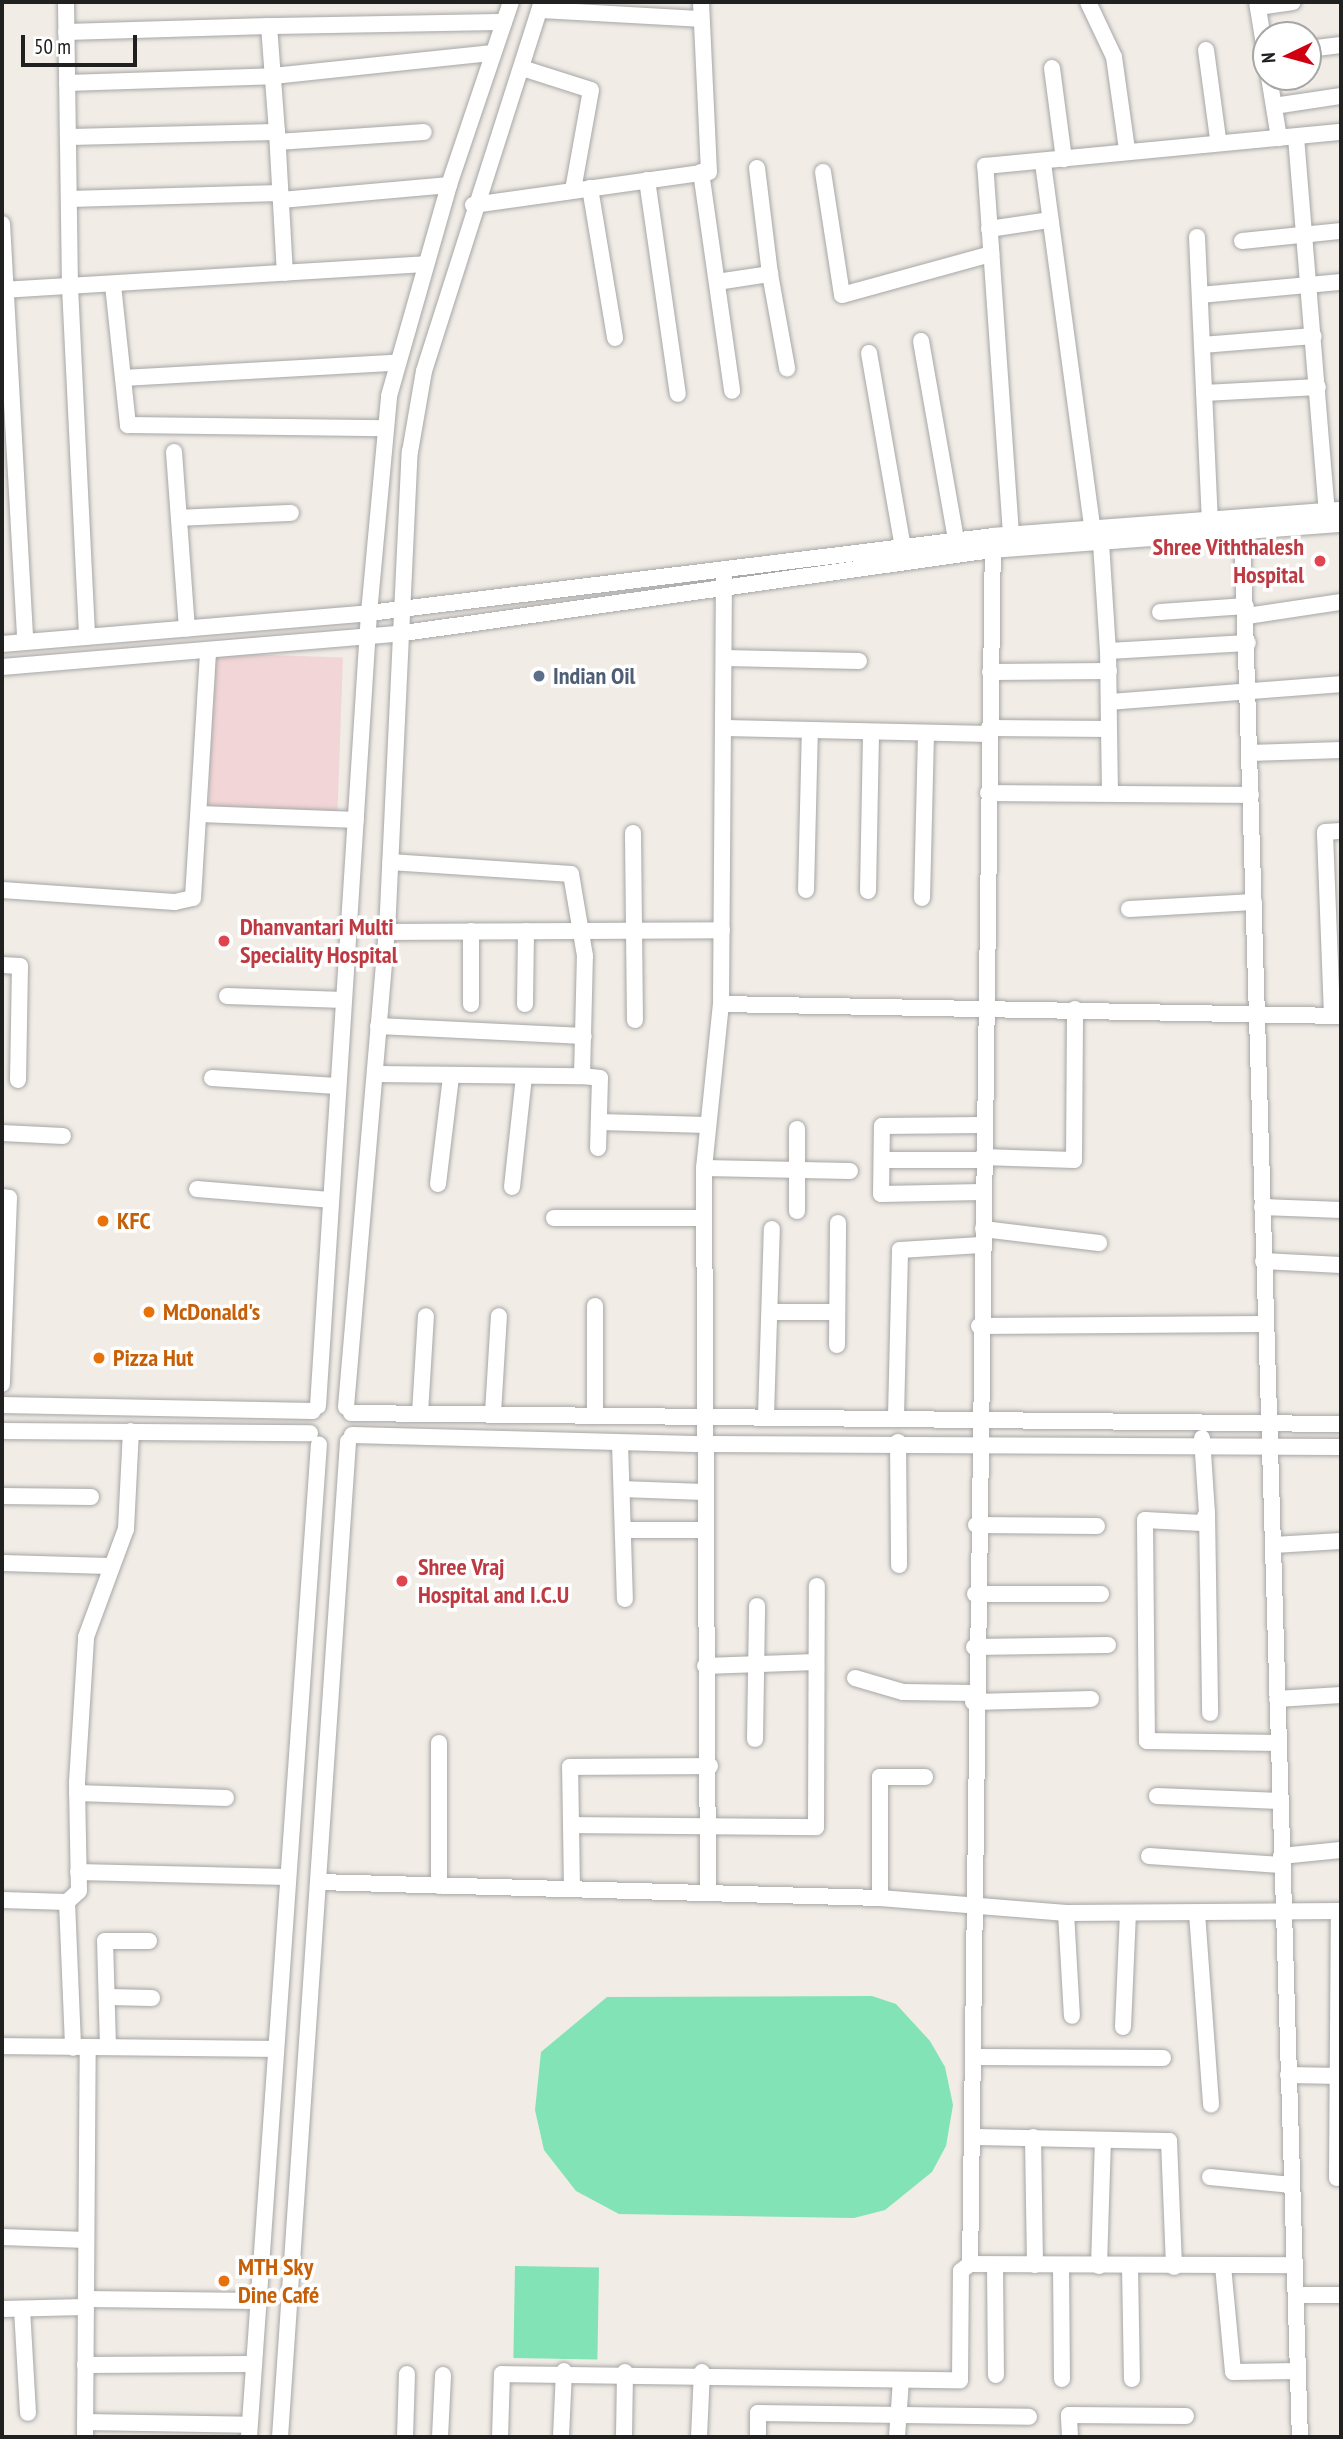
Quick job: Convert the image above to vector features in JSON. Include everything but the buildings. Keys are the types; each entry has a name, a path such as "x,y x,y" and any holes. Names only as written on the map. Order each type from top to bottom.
{"street":[{"path":"66,2 70,287 86,637"},
{"path":"66,1902 80,2049 86,2240 85,2430 249,2431 367,636 386,428 395,363 449,185 511,2"},
{"path":"473,205 709,172 701,2"},
{"path":"1088,2 1114,57 1127,150"},
{"path":"1258,4 1293,2"},
{"path":"280,2437 350,1438 349,1410 387,932 398,609 410,452 424,371 473,205 541,6 701,19"},
{"path":"66,32 504,22"},
{"path":"269,26 285,273"},
{"path":"1322,47 1341,45"},
{"path":"1206,51 1218,139"},
{"path":"67,82 273,76 493,53"},
{"path":"522,68 591,90 582,189 615,338"},
{"path":"1052,68 1064,159"},
{"path":"2,644 398,609 722,566 956,540 992,543 1101,543 1243,527 1334,511 1318,387 1308,234 1287,138 1274,106 1271,91"},
{"path":"1274,106 1341,96"},
{"path":"68,137 277,137 424,132"},
{"path":"1011,534 985,166 1043,163 1218,139 1287,138 1341,132"},
{"path":"1043,163 1092,527"},
{"path":"757,168 770,274 787,368"},
{"path":"701,172 732,391"},
{"path":"823,172 842,295 991,254"},
{"path":"647,180 678,394"},
{"path":"69,200 281,197 449,185"},
{"path":"989,229 1050,220"},
{"path":"2,224 6,399 25,641"},
{"path":"1242,241 1341,231"},
{"path":"1197,237 1210,520"},
{"path":"3,290 425,264"},
{"path":"717,282 770,274"},
{"path":"1200,296 1341,282"},
{"path":"113,285 123,378 124,420 134,427 386,428"},
{"path":"1202,345 1314,336"},
{"path":"921,341 956,540"},
{"path":"869,354 903,548"},
{"path":"123,378 395,363"},
{"path":"1203,394 1318,387"},
{"path":"174,452 187,629"},
{"path":"179,518 291,513"},
{"path":"2,667 397,634 725,586 992,543 1011,534 1210,520 1243,527 1341,524"},
{"path":"1243,527 1300,2437"},
{"path":"970,2264 975,2057 970,1909 992,543"},
{"path":"1101,543 1109,671 1110,793"},
{"path":"708,1893 710,1766 701,1530 704,1168 721,1004 725,729 725,586 722,566"},
{"path":"1160,612 1247,611 1341,602"},
{"path":"1108,651 1248,643"},
{"path":"2,890 187,901 197,890 208,650"},
{"path":"725,658 859,661"},
{"path":"990,672 1109,671"},
{"path":"1109,702 1249,694 1341,684"},
{"path":"725,729 926,733 1109,729"},
{"path":"806,890 810,731"},
{"path":"868,891 871,732"},
{"path":"922,898 926,733"},
{"path":"1250,753 1341,750"},
{"path":"988,793 1251,795"},
{"path":"201,814 356,820"},
{"path":"721,1004 985,1006 1337,1016 1334,942 1324,888 1325,832 1341,831"},
{"path":"633,833 635,1020"},
{"path":"390,862 571,874 576,930 585,956 582,1076"},
{"path":"1324,888 1341,887"},
{"path":"1129,909 1254,902"},
{"path":"387,932 722,929"},
{"path":"471,931 471,1004"},
{"path":"525,1004 526,931"},
{"path":"2,965 20,966 18,1080"},
{"path":"228,996 344,1000"},
{"path":"882,1160 1074,1160 1075,1009"},
{"path":"378,1026 584,1035"},
{"path":"376,1074 600,1078 598,1148"},
{"path":"438,1184 451,1077"},
{"path":"512,1187 524,1077"},
{"path":"212,1078 337,1086"},
{"path":"598,1122 708,1125"},
{"path":"982,1192 881,1194 882,1126 983,1125"},
{"path":"797,1129 797,1210"},
{"path":"2,1133 63,1136"},
{"path":"704,1168 850,1171"},
{"path":"197,1189 330,1200"},
{"path":"2,1197 9,1198 3,1281 2,1384"},
{"path":"1262,1207 1341,1210"},
{"path":"554,1218 704,1218"},
{"path":"837,1345 838,1223"},
{"path":"766,1415 772,1229"},
{"path":"896,1416 900,1250 982,1237 1099,1243"},
{"path":"1264,1261 1341,1265"},
{"path":"595,1306 595,1414"},
{"path":"771,1312 838,1312"},
{"path":"420,1413 426,1316"},
{"path":"493,1413 499,1316"},
{"path":"979,1326 1265,1324"},
{"path":"2,1405 316,1408 420,1413 703,1417 896,1416 1202,1425 1341,1424"},
{"path":"1202,1425 1207,1513 1210,1713"},
{"path":"2,1431 314,1438 334,1448 350,1438 703,1444 898,1442 1341,1447"},
{"path":"2,1900 66,1902 79,1891 77,1793 86,1637 109,1566 126,1528 131,1432"},
{"path":"898,1442 899,1566"},
{"path":"620,1443 625,1599"},
{"path":"622,1489 702,1492"},
{"path":"2,1496 91,1497"},
{"path":"1207,1513 1202,1523 1145,1520 1147,1741 1279,1743"},
{"path":"976,1525 1097,1526"},
{"path":"623,1530 701,1530"},
{"path":"1273,1545 1341,1541"},
{"path":"2,1563 109,1566"},
{"path":"571,1825 709,1824 816,1827 817,1586"},
{"path":"975,1594 1101,1594"},
{"path":"754,1739 759,1664 757,1606"},
{"path":"974,1647 1108,1646"},
{"path":"705,1666 816,1662"},
{"path":"855,1678 903,1692 974,1697 1091,1699"},
{"path":"1277,1699 1341,1695"},
{"path":"439,1743 439,1886"},
{"path":"572,1889 570,1767 710,1766"},
{"path":"880,1898 880,1777 925,1777"},
{"path":"77,1793 226,1798"},
{"path":"1157,1796 1280,1801"},
{"path":"1150,1856 1281,1861 1341,1850"},
{"path":"78,1872 286,1877"},
{"path":"318,1882 880,1898 970,1909 1066,1913 1197,1913 1283,1909 1340,1911 1341,2076 1337,2178"},
{"path":"1066,1913 1072,2016"},
{"path":"1122,2027 1128,1913"},
{"path":"1197,1913 1211,2104"},
{"path":"108,2047 105,1941 149,1941"},
{"path":"107,1997 152,1998"},
{"path":"2,2046 80,2049 274,2049"},
{"path":"975,2057 1163,2058"},
{"path":"1288,2075 1341,2076"},
{"path":"973,2137 1169,2141 1174,2267"},
{"path":"1033,2137 1035,2265"},
{"path":"1099,2266 1103,2140"},
{"path":"1210,2177 1292,2185"},
{"path":"2,2238 86,2240"},
{"path":"500,2437 502,2374 564,2371 702,2372 960,2380 961,2271 970,2264 1130,2267 1294,2265"},
{"path":"995,2265 996,2375"},
{"path":"1061,2266 1062,2379"},
{"path":"1223,2266 1233,2372 1298,2371"},
{"path":"1130,2267 1132,2379"},
{"path":"1296,2295 1341,2295"},
{"path":"2,2309 85,2303 256,2301"},
{"path":"22,2309 28,2413"},
{"path":"85,2365 253,2364"},
{"path":"561,2437 564,2371"},
{"path":"624,2437 625,2372"},
{"path":"699,2437 702,2372"},
{"path":"405,2437 407,2374"},
{"path":"440,2437 443,2375"},
{"path":"897,2437 901,2380"},
{"path":"758,2437 758,2413 1029,2417"},
{"path":"1070,2437 1069,2415 1186,2416"}],"shaded area":[{"path":"214,653 343,658 338,811 209,807"}],"green space":[{"path":"872,1996 896,2004 930,2041 945,2067 953,2105 946,2146 932,2172 885,2210 854,2218 619,2214 576,2191 544,2150 535,2110 541,2052 607,1997"},
{"path":"515,2266 599,2267 597,2359 513,2358"}],"place":[{"name":"Shree Viththalesh Hospital","path":"1320,561"},
{"name":"Indian Oil","path":"539,676"},
{"name":"Dhanvantari Multi Speciality Hospital","path":"224,941"},
{"name":"KFC","path":"103,1221"},
{"name":"McDonald's","path":"149,1312"},
{"name":"Pizza Hut","path":"99,1358"},
{"name":"Shree Vraj Hospital and I.C.U","path":"402,1581"},
{"name":"MTH Sky Dine Café","path":"224,2281"}]}
